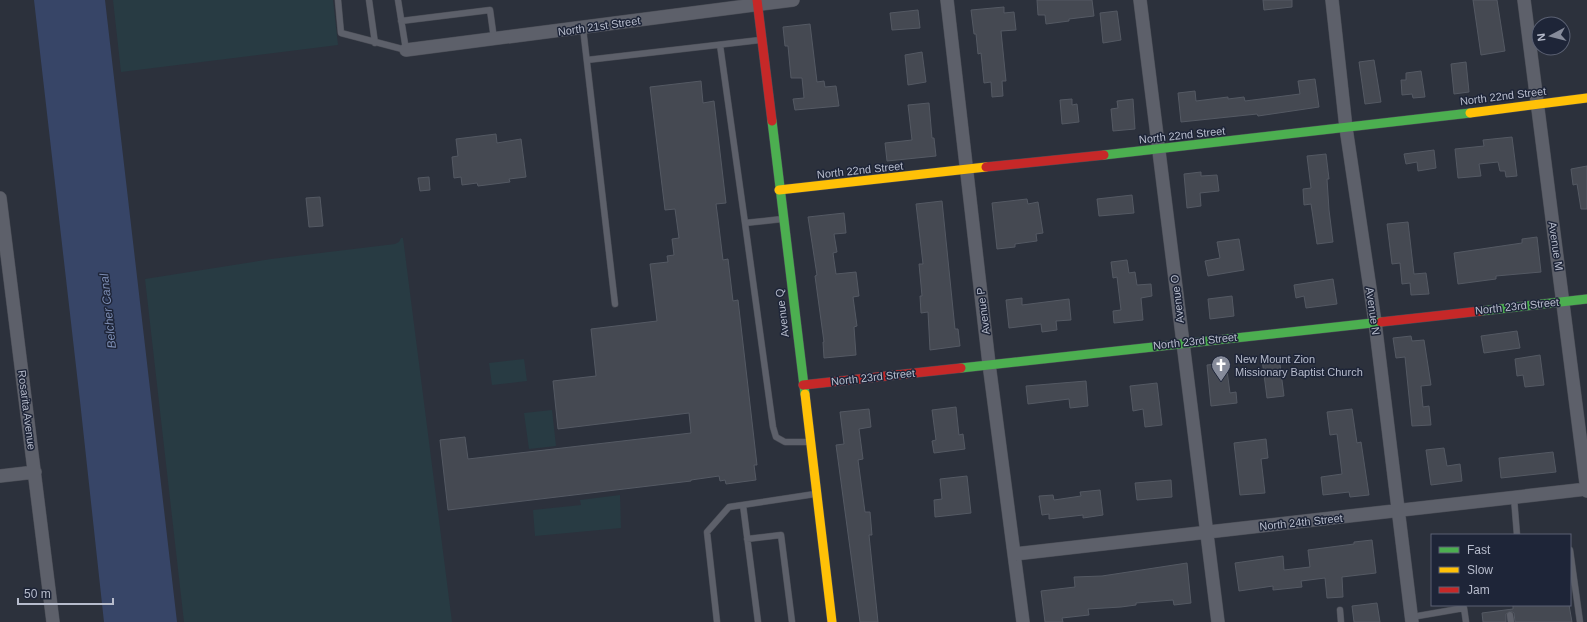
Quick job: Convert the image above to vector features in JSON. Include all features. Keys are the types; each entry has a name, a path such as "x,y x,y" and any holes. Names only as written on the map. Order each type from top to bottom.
{"street":[{"name":"North 21st Street","path":"406,50 583,28 757,2 792,0"},
{"name":"Avenue P","path":"947,0 989,364 1023,622"},
{"name":"Avenue O","path":"1140,0 1218,622"},
{"name":"Avenue N","path":"1332,0 1346,128 1375,322 1412,619"},
{"name":"Avenue M","path":"1524,0 1564,301 1587,490"},
{"name":"Avenue Q","path":"757,2 782,219 832,622"},
{"name":"North 22nd Street","path":"779,190 1159,150 1587,98"},
{"name":"Rosarita Avenue","path":"0,198 53,622"},
{"name":"North 23rd Street","path":"803,385 1183,342 1587,299"},
{"path":"0,476 35,472"},
{"name":"North 24th Street","path":"1015,554 1587,490"}],"lane":[{"path":"338,0 341,34 406,50 398,0"},
{"path":"369,0 375,43"},
{"path":"401,21 490,10 494,39"},
{"path":"583,28 615,304"},
{"path":"587,60 762,40"},
{"path":"720,45 773,427 776,437 785,442 810,442"},
{"path":"745,223 782,219"},
{"path":"717,622 706,532 729,507 816,494"},
{"path":"1514,498 1517,534"},
{"path":"743,505 758,622"},
{"path":"747,539 781,535 792,622"},
{"path":"1571,557 1580,622"},
{"path":"1412,619 1464,608 1466,622"},
{"path":"1340,610 1341,622"}],"shaded area":[{"path":"113,0 333,0 338,45 121,72"},
{"path":"401,238 403,238 452,622 184,622 145,279 271,259 395,244 399,242"},
{"path":"524,359 527,381 492,385 489,363"},
{"path":"552,410 556,446 529,449 524,413"},
{"path":"620,495 621,528 535,536 533,510 581,505 580,500"}],"water":[{"name":"Belcher Canal","path":"34,0 105,0 177,622 104,622"}],"building":[{"path":"1037,0 1092,0 1094,16 1046,24 1045,15 1038,15"},
{"path":"1263,0 1292,0 1292,7 1264,10"},
{"path":"1473,0 1497,0 1505,51 1481,55"},
{"path":"1004,7 1004,13 1014,12 1016,30 1001,31 1006,81 1002,81 1003,96 992,97 991,82 984,83 981,53 978,54 971,10"},
{"path":"918,10 920,28 892,30 890,13"},
{"path":"1117,11 1121,40 1103,43 1100,13"},
{"path":"810,24 817,82 824,81 825,87 836,86 839,106 795,110 793,99 804,98 802,78 791,78 788,46 785,46 783,27"},
{"path":"922,52 926,82 908,85 905,55"},
{"path":"1374,60 1381,102 1365,104 1359,62"},
{"path":"1466,62 1469,92 1454,94 1451,64"},
{"path":"1421,71 1425,97 1413,98 1412,94 1402,95 1401,80 1406,80 1406,73"},
{"path":"1315,79 1319,107 1258,116 1257,114 1181,122 1178,93 1195,91 1196,101 1228,97 1228,99 1244,97 1245,101 1300,94 1298,81"},
{"path":"701,81 703,103 714,101 726,203 716,204 723,260 728,259 733,301 738,300 757,465 754,465 756,480 726,484 725,480 720,481 719,476 691,481 448,510 440,440 465,437 468,459 691,433 689,413 558,429 553,381 596,376 591,329 657,321 650,264 668,262 667,256 674,255 672,239 679,238 675,209 665,210 650,87"},
{"path":"1072,99 1072,105 1077,104 1079,122 1062,124 1060,100"},
{"path":"1133,99 1135,129 1113,131 1111,109 1118,108 1117,101"},
{"path":"929,103 932,138 934,138 936,156 887,161 885,143 912,140 908,105"},
{"path":"496,134 497,143 521,139 526,177 509,179 510,182 478,186 477,183 462,185 461,177 454,178 452,157 458,156 456,139"},
{"path":"1512,137 1517,176 1506,177 1505,171 1500,171 1498,162 1479,164 1481,176 1458,178 1455,149 1484,146 1483,140"},
{"path":"1434,150 1436,168 1418,171 1417,162 1406,164 1404,154"},
{"path":"1326,154 1329,179 1327,179 1329,210 1333,242 1317,244 1311,204 1304,205 1303,189 1311,188 1307,156"},
{"path":"1587,166 1587,209 1581,209 1577,184 1573,185 1571,169"},
{"path":"1201,172 1201,176 1217,175 1219,191 1200,193 1201,206 1187,208 1184,174"},
{"path":"429,177 430,190 420,191 418,178"},
{"path":"1132,195 1134,213 1099,216 1097,199"},
{"path":"320,197 323,226 309,227 306,198"},
{"path":"1027,199 1028,204 1038,202 1043,233 1036,234 1037,241 1015,244 1015,247 997,249 992,203"},
{"path":"942,201 955,329 958,329 960,346 930,350 928,312 921,313 920,296 922,296 919,264 923,264 916,204"},
{"path":"844,213 846,233 834,234 837,252 833,253 836,274 856,272 859,296 853,297 857,326 854,327 856,355 824,358 824,342 815,276 817,275 808,217"},
{"path":"1408,222 1414,274 1426,273 1429,294 1411,295 1410,283 1402,284 1400,263 1392,264 1387,224"},
{"path":"1537,237 1541,272 1496,276 1496,279 1458,284 1454,253 1522,243 1522,239"},
{"path":"1239,239 1244,270 1208,276 1205,261 1220,258 1217,242"},
{"path":"1127,260 1129,273 1135,272 1137,285 1151,284 1152,296 1141,298 1143,320 1114,323 1113,311 1121,310 1117,277 1113,278 1111,262"},
{"path":"1333,279 1337,304 1306,308 1304,296 1296,298 1294,285"},
{"path":"1232,296 1234,316 1210,319 1208,299"},
{"path":"1022,298 1022,305 1069,299 1071,320 1056,321 1057,330 1042,332 1041,324 1009,328 1006,300"},
{"path":"1517,331 1520,348 1484,353 1481,336"},
{"path":"1411,336 1412,341 1424,340 1431,385 1421,386 1423,407 1429,406 1431,425 1412,426 1405,357 1396,358 1393,338"},
{"path":"1540,355 1544,385 1525,387 1523,375 1517,376 1515,359"},
{"path":"1279,357 1284,396 1267,398 1262,359"},
{"name":"New Mount Zion Missionary Baptist Church","path":"1226,363 1230,393 1236,392 1237,403 1211,406 1207,365"},
{"path":"1086,381 1088,406 1070,408 1069,399 1028,404 1026,386"},
{"path":"1157,383 1162,425 1145,427 1143,409 1133,411 1130,386"},
{"path":"956,407 959,435 963,434 965,449 934,453 932,441 936,440 932,410"},
{"path":"869,409 871,427 859,429 863,459 858,460 865,512 870,512 872,535 869,535 878,622 860,622 836,445 844,444 840,412"},
{"path":"1352,409 1357,443 1361,442 1369,495 1350,497 1349,492 1323,495 1321,477 1342,474 1337,434 1330,435 1327,412"},
{"path":"1266,439 1268,458 1261,459 1265,493 1240,495 1234,443"},
{"path":"1444,448 1447,466 1460,464 1462,481 1431,485 1426,450"},
{"path":"1553,452 1556,472 1501,478 1499,458"},
{"path":"967,476 971,513 935,517 934,500 942,499 940,479"},
{"path":"1171,480 1172,497 1137,500 1135,483"},
{"path":"1100,490 1103,515 1083,518 1083,515 1049,519 1049,514 1042,515 1039,496 1053,495 1054,500 1081,496 1080,492"},
{"path":"1372,540 1376,573 1342,577 1343,597 1327,598 1325,578 1301,581 1302,587 1273,590 1273,586 1239,591 1235,563 1283,556 1284,570 1310,567 1308,550"},
{"path":"1187,563 1191,603 1174,605 1173,600 1136,603 1136,605 1121,607 1088,609 1089,615 1062,618 1063,622 1045,622 1041,591 1075,587 1074,577 1102,576"},
{"path":"1377,603 1380,622 1354,622 1352,606"},
{"path":"1513,606 1569,606 1572,622 1515,622 1514,613 1510,611 1506,614 1506,622 1483,622 1482,613 1513,609"}],"traffic: fast":[{"path":"1104,155 1470,113"},
{"path":"772,121 805,394"},
{"path":"1481,311 1587,299"},
{"path":"961,368 1381,322"}],"traffic: slow":[{"path":"1470,113 1587,98"},
{"path":"779,190 986,167"},
{"path":"805,394 832,622"}],"traffic: jam":[{"path":"757,0 772,121"},
{"path":"986,167 1104,155"},
{"path":"1381,322 1481,311"},
{"path":"803,385 961,368"}],"place":[{"name":"New Mount Zion Missionary Baptist Church","path":"1221,382"}]}
